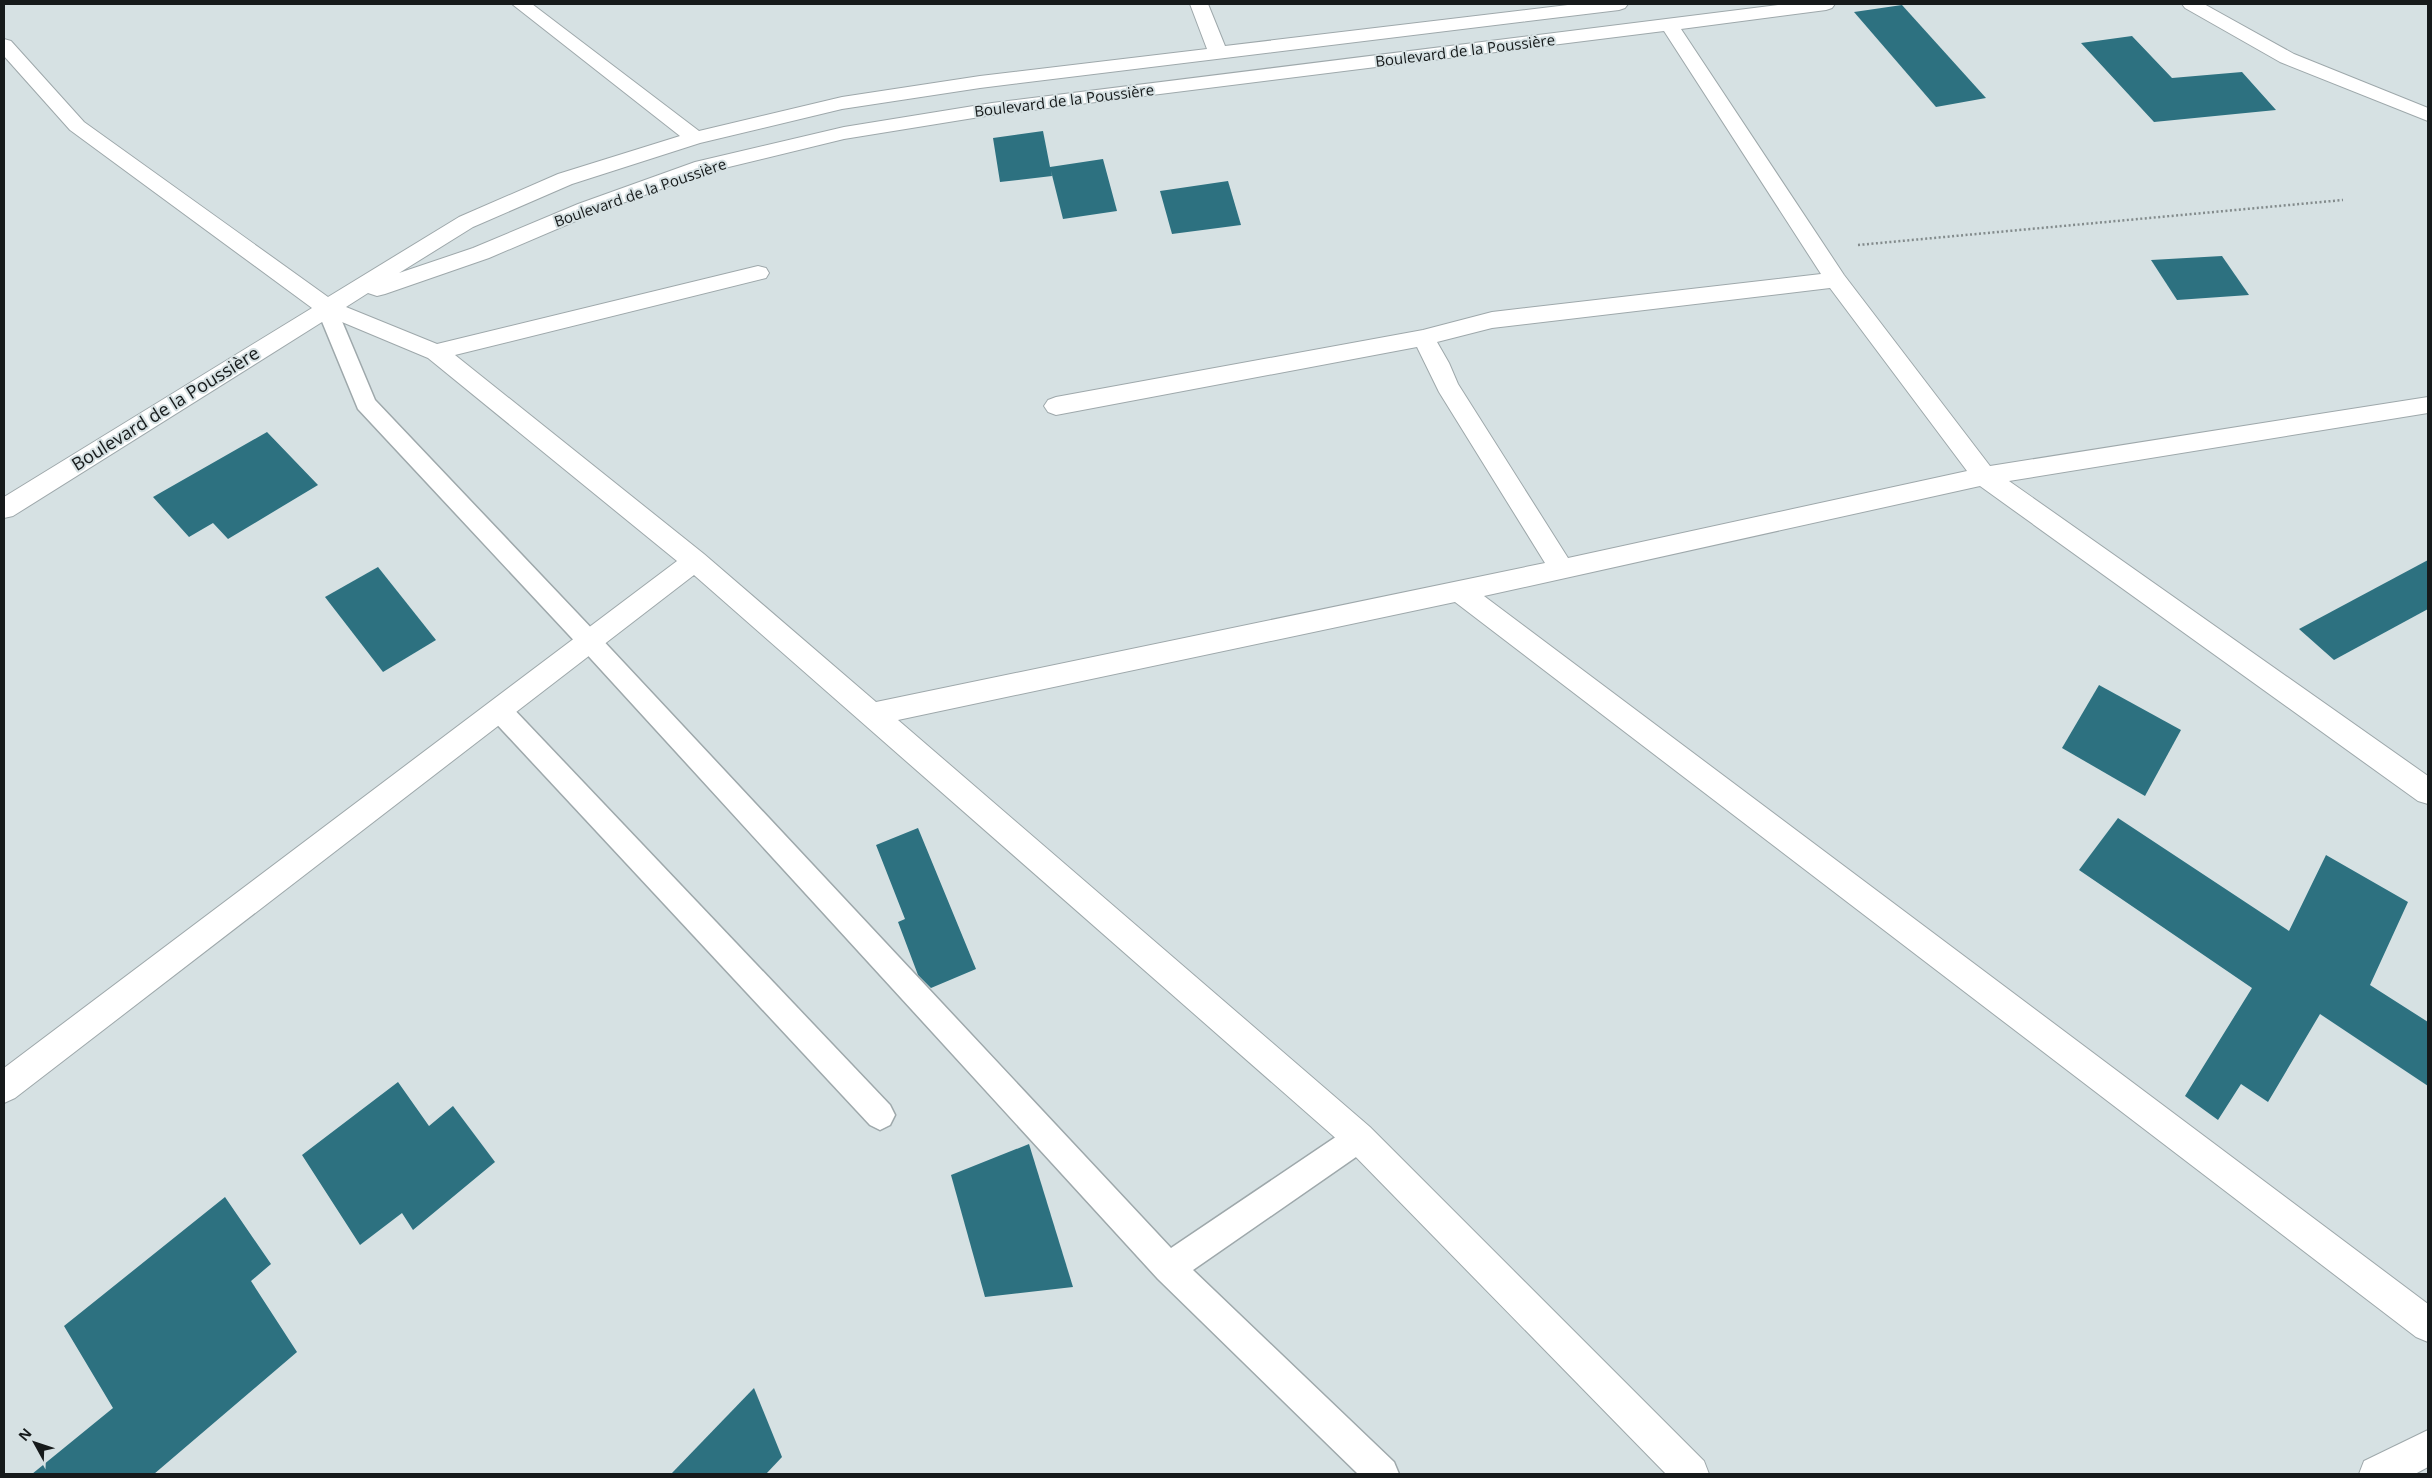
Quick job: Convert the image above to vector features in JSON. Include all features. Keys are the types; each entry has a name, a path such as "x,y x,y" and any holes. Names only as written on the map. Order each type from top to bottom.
{"street":[{"path":"521,4 695,138"},
{"path":"1199,4 1218,52"},
{"name":"Boulevard de la Poussière","path":"4,509 326,307 466,222 565,179 695,138 842,103 980,82 1619,4"},
{"name":"Boulevard de la Poussière","path":"326,307 481,253 585,209 702,167 844,133 992,109 1826,4"},
{"path":"2191,4 2287,58 2428,114"},
{"path":"1668,25 1836,280 1984,476 2428,792"},
{"path":"4,45 77,126 326,307 436,352 695,561 1359,1138 1691,1474"},
{"path":"436,352 758,273"},
{"path":"1056,406 1423,338 1492,320 1836,280"},
{"path":"1423,338 1438,363 1447,386 1562,569"},
{"path":"873,714 1562,569 1984,476 2428,404"},
{"path":"4,1087 695,561"},
{"path":"1459,591 2428,1325"},
{"path":"2377,1474 2428,1448"}],"lane":[{"path":"326,307 366,404 589,641 1169,1268 1382,1474"},
{"path":"499,710 880,1115"},
{"path":"1169,1268 1359,1138"}],"path":[{"path":"1815,249 2343,200"}],"building":[{"path":"1902,5 1986,98 1936,107 1854,12"},
{"path":"2132,36 2172,78 2242,72 2276,110 2154,122 2081,43"},
{"path":"1043,131 1050,167 1103,159 1117,211 1063,219 1051,171 1052,176 1000,182 993,138"},
{"path":"1228,181 1241,225 1172,234 1160,191"},
{"path":"2222,256 2249,295 2177,300 2151,260"},
{"path":"267,432 318,485 228,539 213,523 189,537 153,497"},
{"path":"2428,560 2428,609 2334,660 2299,629"},
{"path":"378,567 436,640 383,672 325,597"},
{"path":"2099,685 2181,730 2145,796 2062,748"},
{"path":"2118,818 2289,931 2326,855 2408,902 2370,985 2428,1022 2428,1086 2320,1014 2268,1102 2241,1084 2218,1120 2185,1096 2252,988 2079,870"},
{"path":"918,828 976,969 931,988 918,975 898,922 905,919 876,845"},
{"path":"398,1082 429,1126 453,1106 495,1162 413,1230 402,1213 360,1245 302,1155"},
{"path":"1029,1144 1073,1287 985,1297 951,1175"},
{"path":"225,1197 271,1264 251,1281 297,1352 154,1474 32,1474 113,1408 64,1326"},
{"path":"754,1388 782,1457 766,1474 671,1474"}]}
